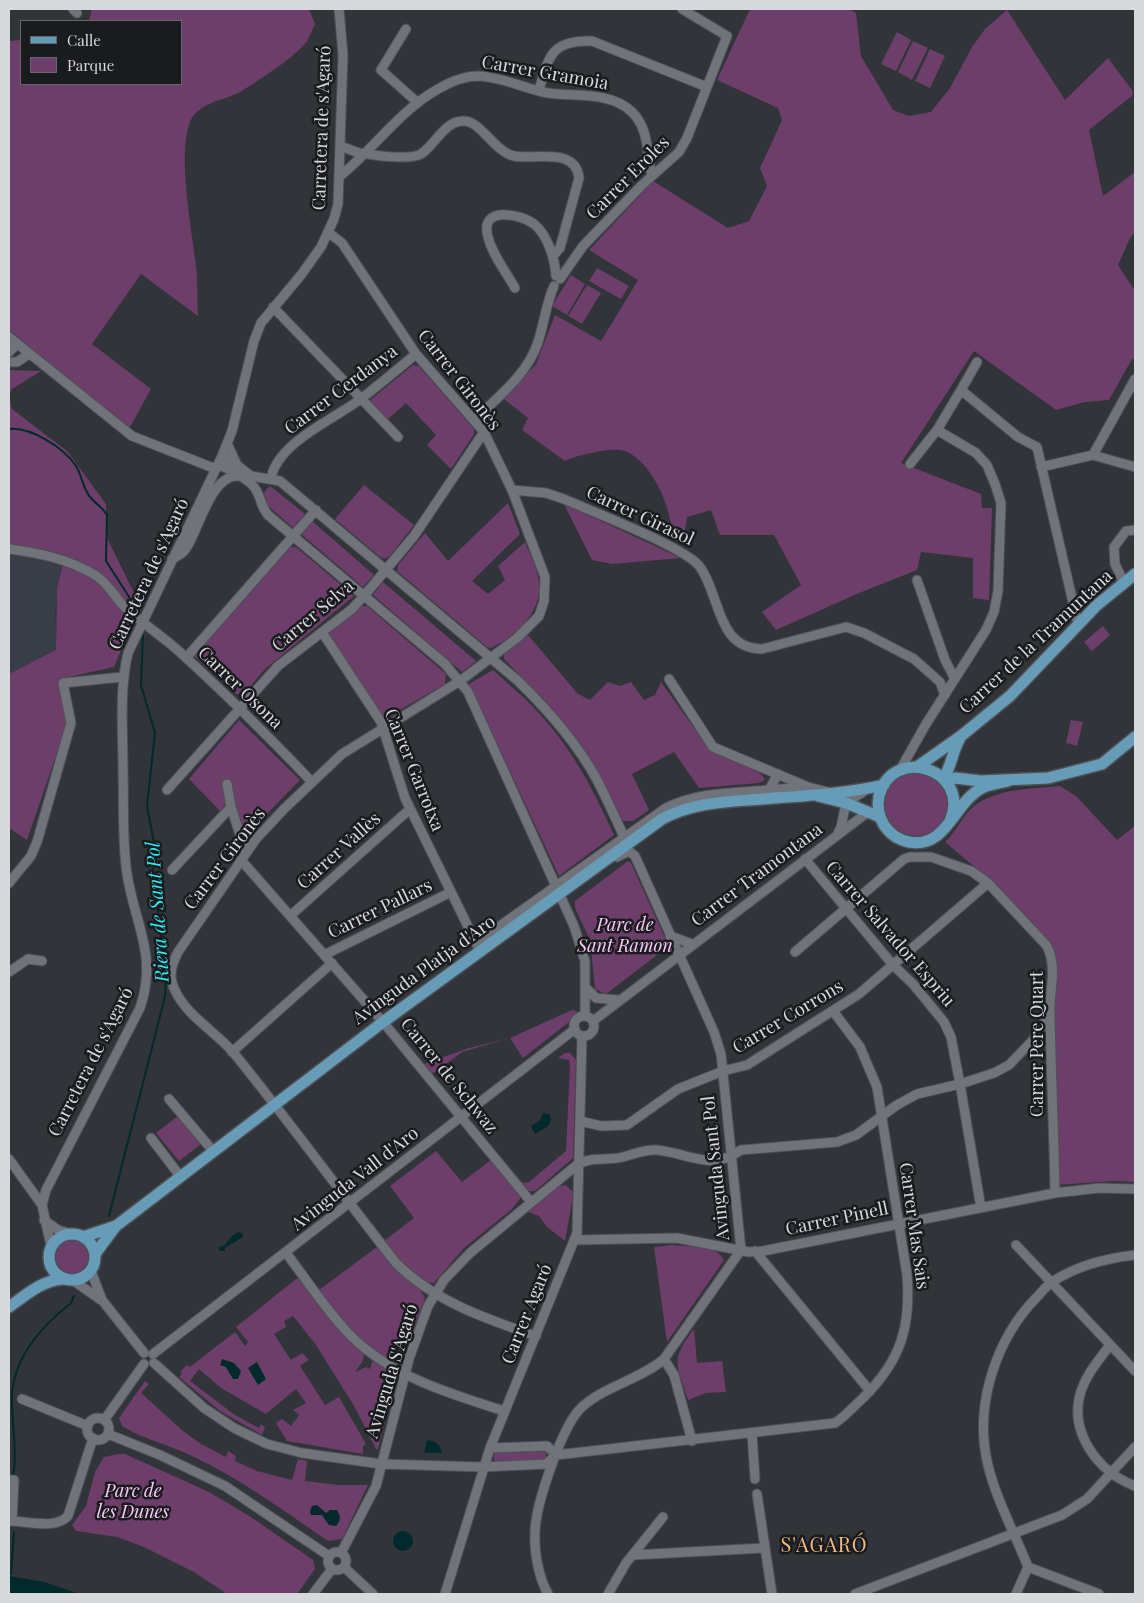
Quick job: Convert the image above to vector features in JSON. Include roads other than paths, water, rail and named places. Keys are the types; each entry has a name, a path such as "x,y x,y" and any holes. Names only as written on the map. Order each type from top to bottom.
{"main road":[{"name":"Carrer de la Tramuntana","path":"916,767 961,736 1016,690 1078,624 1135,574"},
{"name":"Carrer de la Tramuntana","path":"944,780 953,749 961,736"},
{"path":"944,780 955,778 1008,781 1048,778 1102,764 1135,738"},
{"path":"950,763 958,774 966,780"},
{"path":"880,818 878,786 900,770 916,767 930,770 944,780 954,801 950,821"},
{"path":"829,795 845,808 868,812 880,818 892,834 902,840 914,843 926,841 937,836 964,804 982,788 1008,781"},
{"name":"Avinguda Platja d'Aro","path":"77,1236 116,1226 478,947 559,888 587,873 662,819 690,807 709,802 810,791 829,795 878,786"},
{"path":"95,1254 116,1226"},
{"path":"9,1307 31,1290 52,1280 74,1281 82,1278 91,1271 94,1264 95,1254 91,1244 77,1236 60,1237 51,1246 49,1263 31,1290"},
{"path":"49,1263 54,1272 62,1279"}],"street":[{"name":"Carretera de s'Agaró","path":"51,1246 42,1205 55,1170 140,1008 146,990 148,969 146,949 127,874 124,820 122,677 128,653 142,621 227,443 254,341 261,323 301,275 329,233 338,204 343,54 339,9"},
{"name":"Carrer Eroles","path":"474,420 515,380 529,362 538,344 549,297 554,286 560,285 558,277 583,246 652,176 679,152 727,36 682,9"},
{"path":"406,29 381,70 417,102"},
{"path":"539,90 549,58 560,45 574,41 592,41 707,87"},
{"name":"Carrer Gramoia","path":"339,177 354,165 417,102 452,82 476,76 492,78 539,90 594,96 612,100 631,111 642,124 648,142 652,176"},
{"path":"340,146 363,154 411,157 418,155 447,128 462,120 470,122 504,152 515,156 564,158 573,163 578,170 579,178 560,248 553,256"},
{"path":"340,159 351,151"},
{"path":"340,159 354,165"},
{"path":"515,288 487,236 487,224 494,217 507,214 522,218 536,225 553,256 558,277"},
{"name":"Carrer Gironès","path":"329,233 342,243 416,354 484,432 512,490 545,577 544,601 540,616 530,628 460,681 342,754 284,809 244,856 178,952 172,964 171,976 174,988 188,1009 232,1052 349,1204 396,1263 409,1276 448,1302 536,1336"},
{"path":"273,308 398,437"},
{"path":"9,337 132,436 218,464 255,488 262,508 445,664 460,681 473,702 559,888 582,946 592,1032 582,1036 575,1029"},
{"path":"9,352 17,344"},
{"path":"9,362 17,362 29,354"},
{"name":"Carrer Cerdanya","path":"270,478 272,470 300,437 362,398 416,354"},
{"path":"910,464 937,430 977,362"},
{"path":"1093,455 1135,379"},
{"path":"960,390 1018,437 1037,447 1078,624"},
{"path":"900,770 986,630 994,612 998,591 1000,503 987,466 976,453 937,430"},
{"name":"Carrer Selva","path":"167,790 278,666 352,609 364,596 414,536 484,432"},
{"path":"227,443 237,465 251,476 280,481 491,657 546,708 577,748 596,778 624,836"},
{"path":"1041,466 1093,455 1135,467"},
{"path":"218,464 237,465"},
{"path":"172,560 184,551 218,484 232,476 238,476"},
{"name":"Carrer Girasol","path":"512,490 546,494 564,499 691,557 706,577 717,610 728,630 737,642 748,649 762,649 846,627 864,633 914,659 940,682 945,695"},
{"path":"186,658 316,510"},
{"path":"1124,583 1114,564 1114,546 1126,531 1135,530"},
{"name":"Carrer Osona","path":"9,549 42,554 67,562 97,576 128,610 186,658 240,707 312,782"},
{"path":"917,580 945,660 955,679"},
{"name":"Carrer Garrotxa","path":"322,632 381,722 410,809 478,947"},
{"path":"9,883 31,856 37,842 64,752 71,723 63,683 122,677"},
{"path":"669,679 713,747 778,774 810,791"},
{"path":"910,751 910,759 916,767"},
{"path":"769,790 778,774"},
{"path":"227,784 244,856"},
{"path":"836,836 842,827 845,808 852,797 878,786"},
{"path":"559,888 624,836 682,800 719,794 769,790 810,791"},
{"path":"172,870 231,807"},
{"name":"Carrer Vallès","path":"290,916 410,809"},
{"name":"Carrer Tramontana","path":"589,1018 618,1000 868,812"},
{"name":"Avinguda Sant Pol","path":"548,1594 536,1556 534,1531 540,1499 571,1421 580,1409 656,1366 664,1359 741,1250 722,1054 714,1032 632,853 623,852 597,871 587,873"},
{"name":"Carrer de Schwaz","path":"244,856 290,916 383,1022 531,1202"},
{"name":"Carrer Pere Quart","path":"795,952 904,859 910,857 931,857 971,871 988,883 1047,946 1054,969 1050,1014 1056,1193"},
{"name":"Carrer Salvador Espriu","path":"805,859 892,965 913,984 944,1022 951,1037 980,1208"},
{"name":"Carrer Corrons","path":"580,1121 601,1126 627,1126 678,1089 723,1071 747,1065 859,994 988,883"},
{"name":"Carrer Pallars","path":"324,955 451,892"},
{"path":"670,936 692,944"},
{"path":"9,972 28,959 42,961"},
{"path":"232,1052 332,963"},
{"path":"586,988 596,998 618,1000"},
{"name":"Carrer Mas Sais","path":"102,1300 151,1357 204,1408 248,1436 302,1453 381,1464 483,1467 546,1464 556,1455 835,1423 842,1419 870,1391 896,1354 908,1317 908,1274 898,1223 877,1087 870,1066 860,1047 833,1011"},
{"path":"578,1164 596,1158 623,1157 646,1150 669,1152 704,1161 732,1157 741,1150 837,1142 856,1135 881,1116 917,1094 960,1084 994,1073 1009,1065 1033,1040 1050,1014"},
{"name":"Avinguda Vall d'Aro","path":"151,1357 575,1029 577,1019 589,1018"},
{"name":"Carrer Agaró","path":"445,1594 483,1467 577,1233 582,1036"},
{"path":"169,1099 213,1151"},
{"path":"151,1138 180,1176"},
{"path":"9,1159 42,1205"},
{"name":"Avinguda S'Agaró","path":"342,1553 376,1486 405,1374 428,1306 435,1294 444,1280 470,1253 578,1164"},
{"name":"Carrer Pinell","path":"574,1240 677,1238 756,1251 1056,1193 1099,1188 1135,1189"},
{"path":"44,1220 58,1230 77,1236"},
{"path":"1016,1245 1135,1371"},
{"path":"756,1251 870,1391"},
{"path":"286,1253 326,1308 369,1352 405,1374 504,1411"},
{"path":"1016,1594 1028,1567 992,1478 986,1456 984,1432 987,1392 998,1356 1027,1307 1051,1282 1077,1269 1135,1255"},
{"path":"91,1271 102,1300"},
{"path":"74,1281 102,1300"},
{"path":"1110,1345 1086,1378 1078,1406 1078,1420 1083,1438 1090,1450 1111,1473 1135,1486"},
{"path":"104,1419 144,1364 149,1366 151,1357"},
{"path":"664,1359 674,1375 692,1440"},
{"path":"22,1399 88,1426"},
{"path":"94,1418 104,1419 110,1427 108,1434 101,1439 93,1438 88,1432 88,1426 94,1418"},
{"path":"108,1434 191,1469 225,1486 329,1556"},
{"path":"752,1434 755,1479"},
{"path":"11,1480 10,1521 50,1523 63,1521 68,1516 93,1438"},
{"name":"Carrer Mas Sais","path":"490,1448 547,1446 556,1455"},
{"path":"856,1594 1062,1515 1087,1499 1135,1447"},
{"path":"757,1494 772,1594"},
{"path":"608,1594 633,1555 663,1517"},
{"path":"633,1555 764,1548"},
{"path":"334,1552 342,1553 346,1559 344,1566 340,1570 332,1569 328,1563 329,1556 334,1552"},
{"path":"344,1566 373,1594"},
{"path":"1028,1567 1099,1594"},
{"path":"313,1594 332,1569"}],"water":[{"path":"543,1113 550,1114 551,1121 548,1126 535,1134 531,1126 540,1120"},
{"path":"238,1232 242,1233 243,1237 225,1248 225,1251 220,1251 218,1248 224,1246"},
{"path":"222,1359 234,1363 241,1371 238,1379 233,1379 226,1367 220,1365"},
{"path":"257,1362 266,1379 258,1385 248,1368"},
{"path":"427,1440 437,1444 442,1453 424,1453"},
{"path":"317,1505 326,1513 330,1510 337,1510 340,1518 336,1526 329,1525 322,1515 311,1515 312,1506"},
{"path":"403,1531 410,1534 413,1541 410,1548 403,1551 396,1548 393,1541 396,1534"},
{"path":"9,1576 44,1582 80,1594 9,1594"}],"waterway":[{"name":"Riera de Sant Pol","path":"9,429 27,431 46,440 63,452 76,466 88,495 107,515 106,561 133,603"},
{"name":"Riera de Sant Pol","path":"109,1216 165,996 166,977 153,868 155,848 147,806 155,733 141,685 143,635"},
{"name":"Riera de Sant Pol","path":"13,1477 15,1456 12,1393 14,1379 32,1342 50,1321 71,1303 74,1296"},
{"name":"Riera de Sant Pol","path":"11,1574 14,1532"}],"district":[{"name":"S'AGARÓ","path":"824,1546"}],"park label":[{"name":"Parc de Sant Ramon","path":"625,935"},
{"name":"Parc de les Dunes","path":"133,1501"}]}
